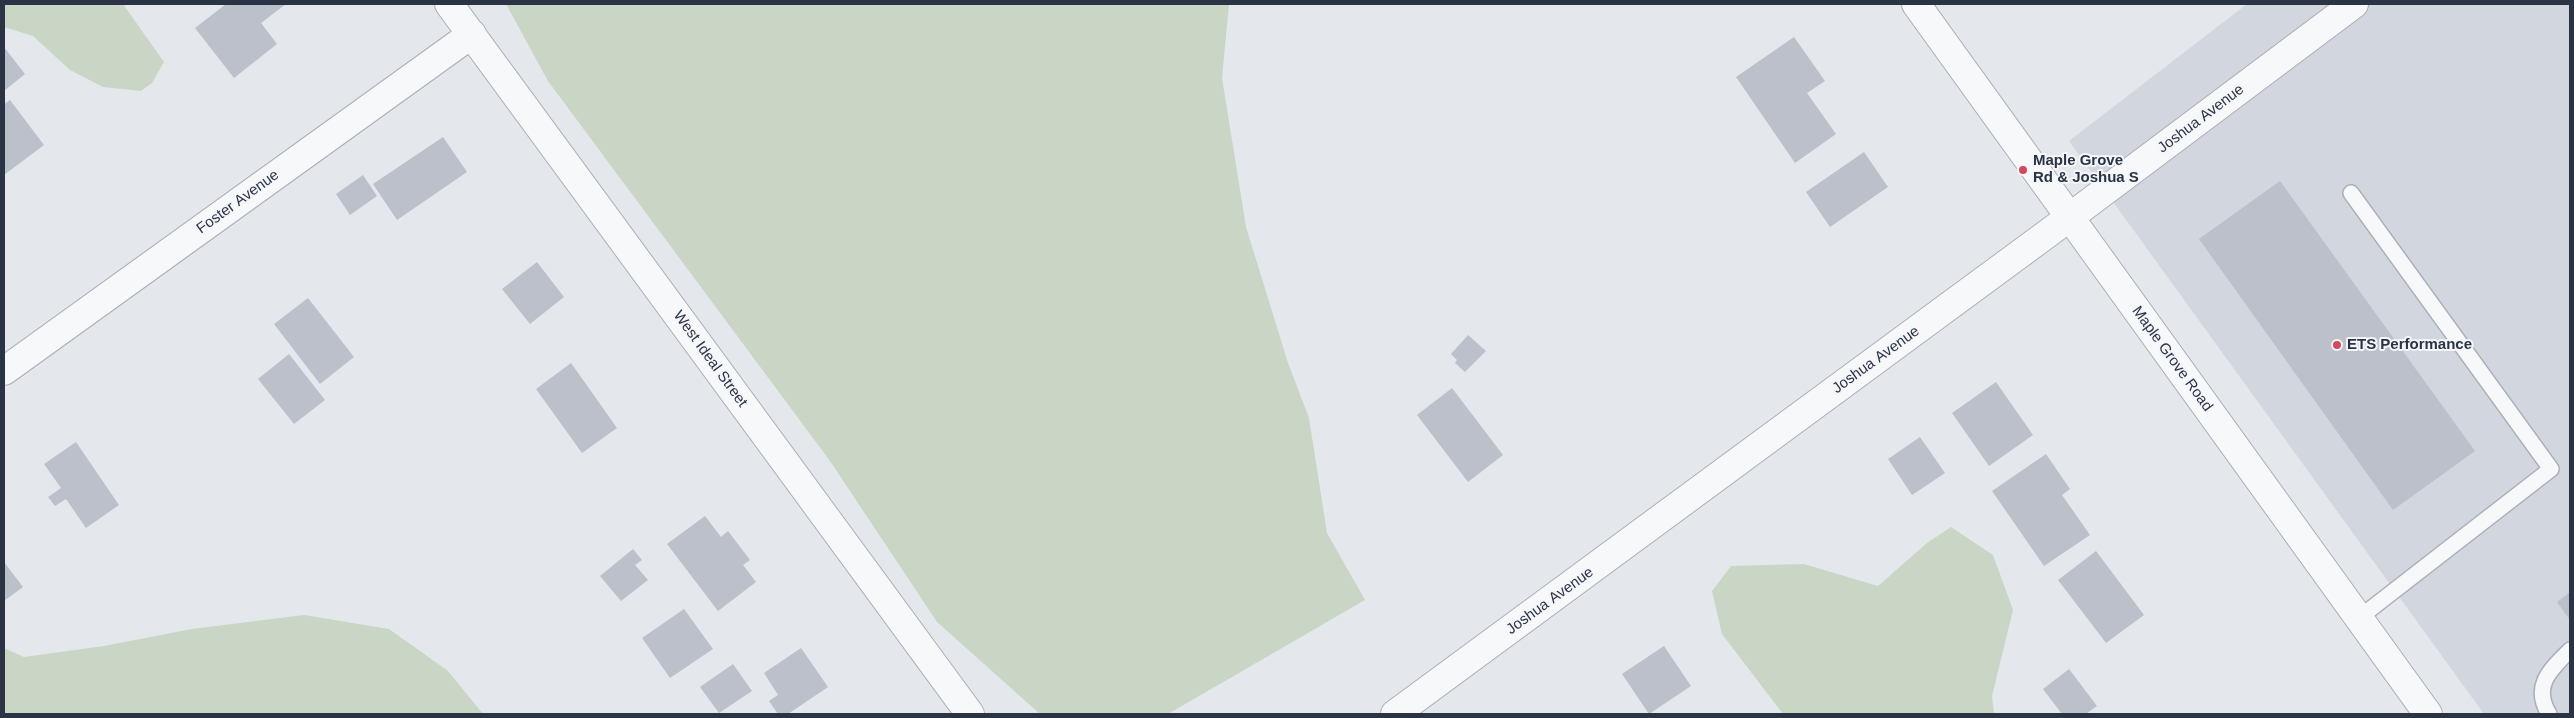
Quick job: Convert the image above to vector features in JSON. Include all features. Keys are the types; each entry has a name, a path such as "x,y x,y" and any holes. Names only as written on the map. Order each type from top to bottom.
{"street":[{"name":"West Ideal Street","path":"449,4 970,714"},
{"name":"Maple Grove Road","path":"1916,4 2428,714"},
{"name":"Joshua Avenue","path":"1396,714 2070,217 2354,4"},
{"name":"Foster Avenue","path":"4,371 472,34"}],"lane":[{"path":"2351,193 2552,469 2359,618"},
{"path":"2550,714 2542,701 2541,692 2552,668 2570,650"}],"shaded area":[{"path":"2247,4 2570,4 2570,714 2484,714 2069,141"}],"green space":[{"path":"4,4 123,4 164,62 152,83 141,91 103,87 70,70 33,36 4,27"},
{"path":"506,4 1229,4 1222,78 1246,227 1288,363 1309,418 1327,533 1365,600 1168,714 1040,714 937,622 830,461 548,81"},
{"path":"1951,527 1993,555 2013,610 1992,696 1994,714 1783,714 1722,634 1712,591 1731,566 1804,564 1878,586 1927,543"},
{"path":"304,615 389,629 448,671 483,714 4,714 4,648 24,657 104,646 192,629"}],"building":[{"path":"226,4 286,4 261,23 277,44 234,78 195,28"},
{"path":"1794,37 1825,81 1807,93 1836,134 1795,163 1736,77"},
{"path":"4,47 25,74 4,91"},
{"path":"10,100 44,145 4,175 4,104"},
{"path":"443,137 467,172 397,220 373,184"},
{"path":"1864,152 1888,187 1830,227 1806,192"},
{"path":"363,175 377,196 350,215 336,194"},
{"name":"ETS Performance","path":"2280,181 2475,451 2393,510 2199,239"},
{"path":"537,262 564,297 530,324 502,289"},
{"path":"308,298 354,357 320,384 274,324"},
{"path":"1468,335 1486,351 1465,372 1455,363 1457,360 1451,354"},
{"path":"289,354 325,400 294,424 258,379"},
{"path":"571,363 617,428 582,453 536,389"},
{"path":"1996,382 2033,435 1989,466 1952,413"},
{"path":"1452,388 1503,455 1468,482 1417,415"},
{"path":"1920,437 1945,473 1912,495 1888,459"},
{"path":"76,442 119,505 86,528 66,499 55,506 48,497 61,488 44,464"},
{"path":"2046,454 2070,489 2062,495 2090,535 2044,566 1992,491"},
{"path":"705,516 721,537 728,531 750,560 743,565 756,582 718,611 667,544"},
{"path":"633,549 642,560 635,565 648,580 621,601 600,576"},
{"path":"2096,551 2144,615 2106,643 2058,580"},
{"path":"4,562 23,587 4,601"},
{"path":"2570,592 2570,620 2557,602"},
{"path":"684,609 713,649 670,678 642,638"},
{"path":"1664,646 1691,686 1649,714 1622,674"},
{"path":"801,648 828,687 788,714 778,714 769,701 778,695 764,673"},
{"path":"733,664 752,691 719,713 700,687"},
{"path":"2069,669 2097,706 2086,714 2062,714 2043,689"}],"place":[{"name":"Maple Grove Rd & Joshua S","path":"2023,170"},
{"name":"ETS Performance","path":"2337,345"}]}
